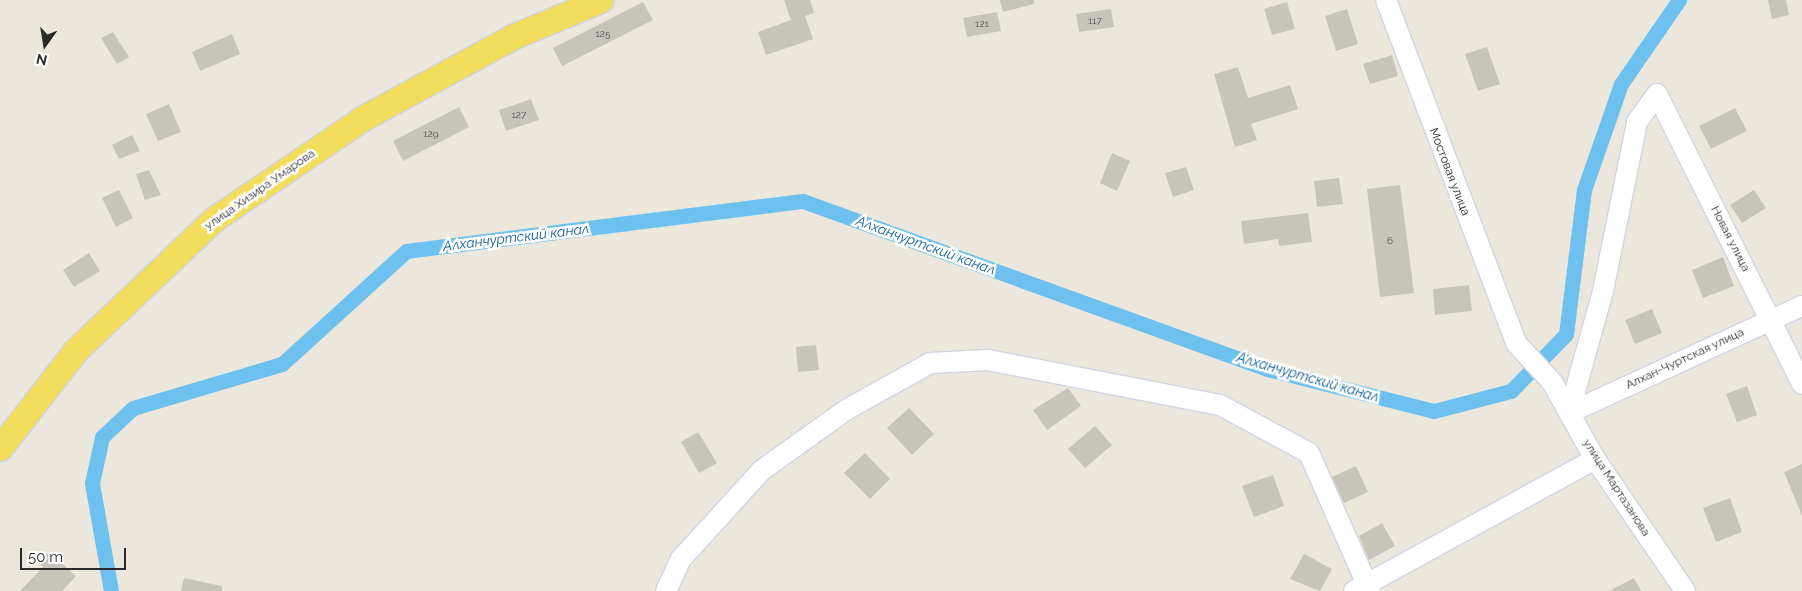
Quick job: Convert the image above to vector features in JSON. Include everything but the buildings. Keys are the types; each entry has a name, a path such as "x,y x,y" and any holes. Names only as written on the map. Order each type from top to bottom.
{"main road":[{"name":"улица Хизира Умарова","path":"0,448 76,350 214,219 363,118 524,32 601,0"}],"street":[{"name":"Мостовая улица","path":"1386,0 1516,343"},
{"name":"Новая улица","path":"1569,413 1603,291 1637,122 1656,94 1772,320 1802,384"},
{"name":"Алхан-Чуртская улица","path":"1569,413 1802,306"},
{"name":"улица Мартазанова","path":"1516,343 1552,382 1595,459 1685,591"},
{"path":"666,591 682,559 769,465 846,410 930,363 988,360 1220,405 1309,453 1364,589 1595,459"}],"waterway":[{"name":"Алханчуртский канал","path":"111,591 92,483 102,437 133,408 282,364 406,251 803,201 1267,369 1434,411 1511,391 1566,334 1584,190 1621,84 1679,0"}]}
